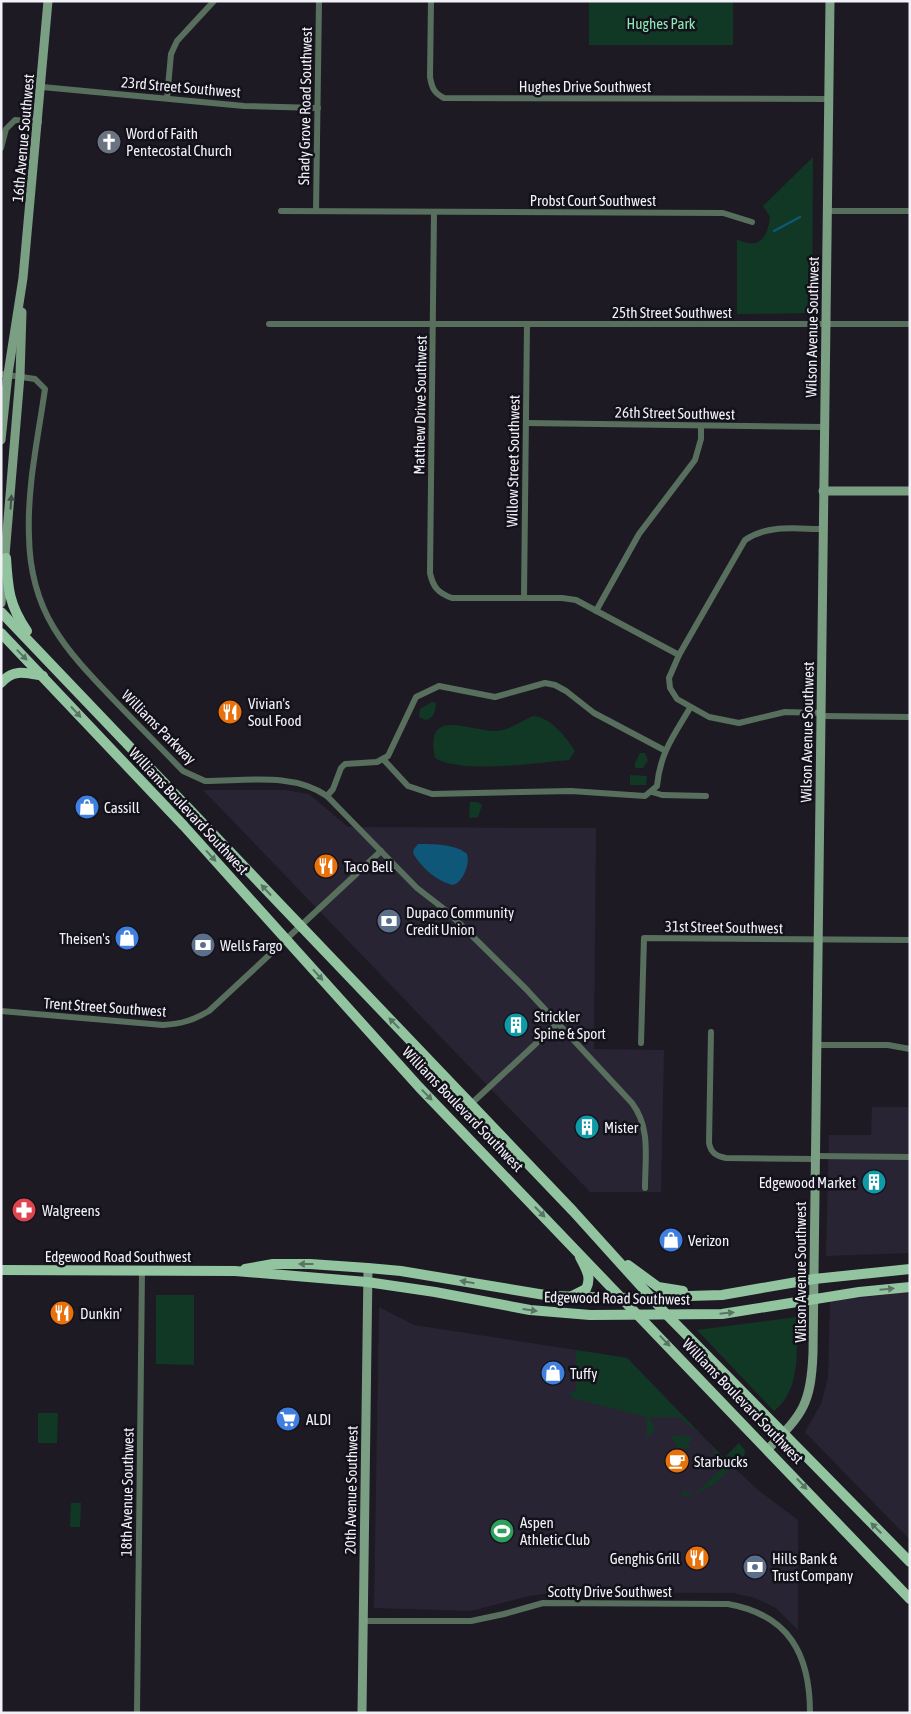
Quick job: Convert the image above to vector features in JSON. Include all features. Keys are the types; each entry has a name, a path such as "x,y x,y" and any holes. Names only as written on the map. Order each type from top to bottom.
{"main road":[{"name":"16th Avenue Southwest","path":"1,603 20,376 23,278 39,122 48,1"},
{"name":"Wilson Avenue Southwest","path":"768,1449 798,1418 807,1398 812,1379 830,1"},
{"name":"16th Avenue Southwest","path":"1,440 4,374 23,278"},
{"path":"823,491 910,491"},
{"path":"6,558 11,604 43,655"},
{"name":"Williams Boulevard Southwest","path":"1,612 471,1104 608,1249 667,1315 910,1562"},
{"name":"Williams Boulevard Southwest","path":"1,633 285,938 419,1086 910,1599"},
{"path":"1,683 14,673 24,672 43,676"},
{"path":"567,1297 586,1289 589,1282 589,1275 575,1248"},
{"path":"608,1249 658,1287 722,1295"},
{"name":"Edgewood Road Southwest","path":"235,1271 285,1264 368,1268 401,1271 527,1294 623,1298 722,1295 814,1279 910,1269"},
{"name":"20th Avenue Southwest","path":"362,1713 368,1268"},
{"name":"Edgewood Road Southwest","path":"1,1270 235,1271 367,1282 435,1292 530,1310 590,1315 722,1314 814,1298 910,1287"}],"street":[{"path":"167,98 171,54 177,40 214,1"},
{"name":"Shady Grove Road Southwest","path":"316,211 319,1"},
{"name":"Hughes Drive Southwest","path":"431,1 430,77 432,87 437,95 444,98 828,98"},
{"name":"23rd Street Southwest","path":"42,87 244,106 318,108"},
{"path":"1,148 6,129 15,120 39,122"},
{"name":"Probst Court Southwest","path":"281,211 723,213 752,222"},
{"path":"827,212 910,211"},
{"name":"Matthew Drive Southwest","path":"434,212 430,573 433,585 441,594 452,598 524,598"},
{"name":"25th Street Southwest","path":"269,324 910,324"},
{"name":"Willow Street Southwest","path":"524,598 527,324"},
{"name":"Williams Parkway","path":"4,374 35,379 45,389 36,438 31,487 28,536 30,557 41,601 50,622 72,656 183,771 194,778 205,781 297,782 313,786 326,796 418,888 448,912 558,1023 641,1115 645,1130 645,1188"},
{"name":"26th Street Southwest","path":"526,423 824,427"},
{"path":"596,611 639,534 695,460 702,439 702,426"},
{"path":"823,529 770,528 756,532 745,540 679,656 669,678 670,688 677,698 690,708 709,717 739,723 784,712 910,717"},
{"path":"524,598 576,600 679,656"},
{"path":"326,796 333,789 341,768 345,764 370,763 383,759 393,748 416,697 439,686 495,697 544,683 555,686 566,691 594,713 664,750"},
{"path":"383,759 398,778 408,786 432,794 571,791 636,797 645,796 657,786 659,763 664,750 690,708"},
{"path":"652,792 662,795 706,796"},
{"name":"Trent Street Southwest","path":"1,1012 163,1025 181,1024 209,1011 285,938 381,851"},
{"name":"31st Street Southwest","path":"641,1044 644,938 910,940"},
{"path":"471,1104 558,1023"},
{"path":"711,1032 709,1143 711,1151 718,1157 910,1158"},
{"path":"816,1044 888,1044 910,1049"},
{"name":"18th Avenue Southwest","path":"137,1713 142,1271"},
{"name":"Scotty Drive Southwest","path":"363,1621 471,1621 543,1603 728,1604 749,1607 782,1629 796,1646 806,1667 810,1691 810,1713"}],"shaded area":[{"path":"203,790 286,790 309,794 348,827 596,828 594,1049 664,1050 661,1192 590,1192"},
{"path":"872,1107 910,1107 910,1253 826,1256 829,1135 871,1135"},
{"path":"910,1292 910,1540 805,1432 821,1404 828,1377 830,1301"},
{"path":"379,1307 414,1325 627,1358 724,1458 758,1490 798,1520 798,1630 776,1608 755,1598 733,1593 559,1592 529,1596 471,1611 374,1608"}],"green space":[{"name":"Hughes Park","path":"589,1 733,1 733,45 589,45"},
{"path":"813,157 812,313 737,314 737,239 751,243 757,243 761,240 767,231 770,217 763,206"},
{"path":"432,702 436,703 433,716 426,720 419,717 420,709"},
{"path":"533,716 546,720 563,734 575,751 569,760 519,765 481,766 447,763 435,758 433,742 436,732 443,726 463,726 497,731 511,727"},
{"path":"640,753 645,753 648,760 643,768 635,768 635,763"},
{"path":"630,775 647,776 646,785 630,785"},
{"path":"470,802 478,802 482,805 478,817 469,818"},
{"path":"156,1295 194,1295 194,1365 156,1364"},
{"path":"797,1317 796,1368 789,1392 774,1411 697,1330"},
{"path":"576,1350 627,1358 724,1458 739,1443 745,1450 744,1456 716,1483 695,1494 725,1465 718,1462 715,1453 705,1439 685,1423 681,1417 650,1417 655,1430 647,1438 647,1417 572,1398 570,1392 576,1391"},
{"path":"38,1413 58,1413 57,1443 38,1443"},
{"path":"678,1435 693,1438 687,1444 690,1448 679,1448 670,1437"},
{"path":"683,1491 694,1494 691,1495 681,1496"},
{"path":"71,1503 81,1503 80,1527 70,1527"}],"water":[{"path":"418,844 451,846 467,854 467,867 463,877 453,885 441,881 430,873 413,853"}],"waterway":[{"path":"774,231 800,217"}],"place":[{"name":"Word of Faith Pentecostal Church","path":"109,142"},
{"name":"Vivian's Soul Food","path":"230,712"},
{"name":"Cassill","path":"87,807"},
{"name":"Taco Bell","path":"326,866"},
{"name":"Dupaco Community Credit Union","path":"389,921"},
{"name":"Theisen's","path":"127,938"},
{"name":"Wells Fargo","path":"203,945"},
{"name":"Strickler Spine & Sport","path":"516,1025"},
{"name":"Mister","path":"587,1127"},
{"name":"Edgewood Market","path":"874,1182"},
{"name":"Walgreens","path":"24,1210"},
{"name":"Verizon","path":"671,1240"},
{"name":"Dunkin'","path":"62,1313"},
{"name":"Tuffy","path":"553,1373"},
{"name":"ALDI","path":"288,1419"},
{"name":"Starbucks","path":"677,1461"},
{"name":"Aspen Athletic Club","path":"502,1531"},
{"name":"Genghis Grill","path":"697,1558"},
{"name":"Hills Bank & Trust Company","path":"755,1567"}]}
